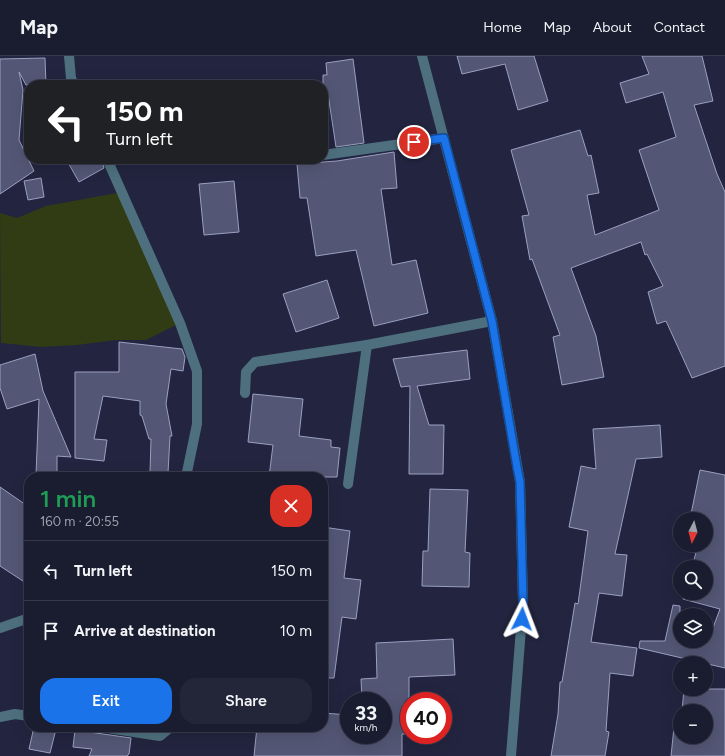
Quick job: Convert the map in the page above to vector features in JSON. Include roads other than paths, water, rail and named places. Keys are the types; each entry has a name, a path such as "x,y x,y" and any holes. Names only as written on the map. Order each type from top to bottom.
{"street":[{"path":"69,56 72,80"},
{"path":"422,56 492,321 520,482 523,603 511,756"},
{"path":"328,154 444,138"},
{"path":"109,164 180,323 197,371 197,424 187,472"},
{"path":"245,393 246,372 255,362 367,345 492,321"},
{"path":"348,484 367,345"},
{"path":"0,628 24,620"},
{"path":"0,717 15,714 24,715"},
{"path":"134,732 160,736 165,732"}]}
